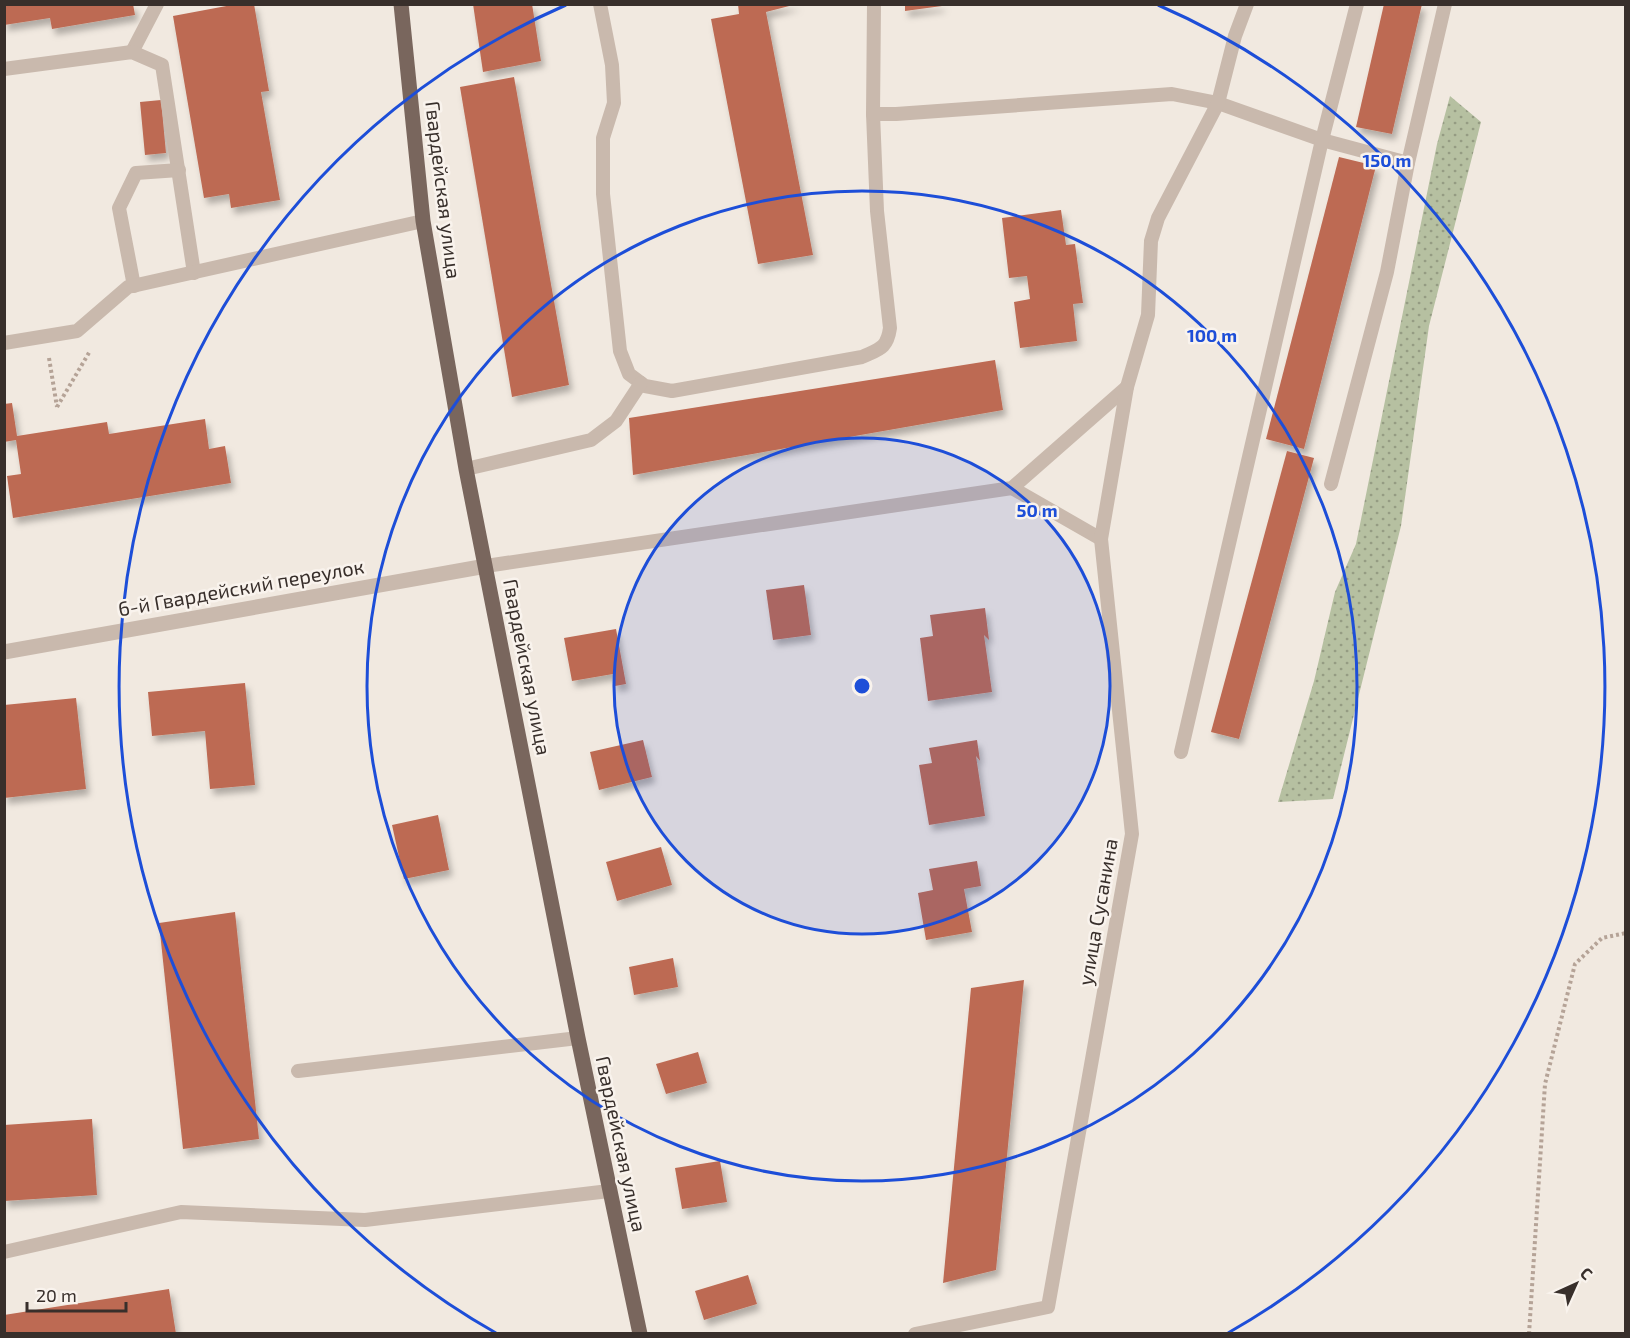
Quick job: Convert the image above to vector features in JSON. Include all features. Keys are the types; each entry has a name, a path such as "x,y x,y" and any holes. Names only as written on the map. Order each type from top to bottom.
{"main road":[{"name":"Гвардейская улица","path":"401,4 423,221 466,468 578,1038 640,1334"}],"street":[{"name":"6-й Гвардейский переулок","path":"4,652 486,566"}],"lane":[{"path":"132,52 157,4"},
{"path":"600,4 612,65 614,103 603,138 603,194 620,351 629,374 645,386 672,391 862,357 880,349 888,340 890,328 877,211 873,114 874,4"},
{"name":"улица Сусанина","path":"915,1334 1048,1307 1132,834 1101,538 1127,387 1148,315 1151,241 1158,218 1218,103 1235,36 1247,4"},
{"path":"1181,752 1323,140 1357,4"},
{"path":"1331,484 1387,272 1408,163 1445,4"},
{"path":"4,69 132,52 162,65 194,273"},
{"path":"873,114 1172,94 1218,103 1323,140 1408,163"},
{"path":"134,286 119,208 136,173 179,170"},
{"path":"4,343 77,331 128,287 423,221"},
{"path":"466,468 591,440 616,421 641,383"},
{"path":"486,566 1012,488 1127,387"},
{"path":"1012,488 1101,538"},
{"path":"298,1071 578,1038"},
{"path":"4,1252 181,1212 365,1220 609,1191"}],"path":[{"path":"46,336 57,407"},
{"path":"1529,1334 1545,1084 1575,964 1602,938 1626,933"}],"green space":[{"path":"1450,96 1481,122 1429,326 1401,526 1333,799 1278,802 1314,681 1335,592 1356,544 1437,144"}],"building":[{"path":"4,4 133,4 135,15 52,29 50,18 4,25"},
{"path":"237,4 254,4 269,91 261,92 280,200 231,208 229,194 204,198 173,16"},
{"path":"473,4 532,4 541,61 483,72"},
{"path":"738,4 797,4 766,12 813,255 758,264 711,19 739,14"},
{"path":"905,4 941,4 942,6 905,11"},
{"path":"1384,4 1422,4 1392,134 1356,127"},
{"path":"514,77 569,385 512,397 460,87"},
{"path":"161,100 166,153 145,155 140,102"},
{"path":"1339,157 1376,166 1304,449 1266,439"},
{"path":"1061,210 1066,245 1075,244 1083,303 1073,304 1077,341 1020,348 1014,302 1030,299 1027,276 1009,278 1002,218"},
{"path":"995,360 1003,410 633,475 629,418"},
{"path":"12,403 17,436 107,422 109,434 205,419 209,449 225,446 231,483 13,518 7,476 21,474 16,440 4,442 4,404"},
{"path":"1287,451 1314,458 1239,739 1211,732"},
{"path":"804,585 811,635 773,640 766,590"},
{"path":"985,608 989,640 984,635 992,692 928,701 920,638 933,636 930,615"},
{"path":"616,629 626,684 615,686 613,674 572,681 564,638"},
{"path":"245,683 255,785 210,789 205,731 152,736 148,692"},
{"path":"76,698 86,789 4,798 4,705"},
{"path":"643,740 652,777 599,790 590,752"},
{"path":"977,740 980,761 976,756 985,816 929,825 919,765 932,763 929,748"},
{"path":"438,815 449,870 404,879 392,825"},
{"path":"661,847 672,885 617,901 606,862"},
{"path":"977,861 981,886 964,889 972,932 926,940 918,893 933,890 929,869"},
{"path":"235,912 259,1139 183,1149 159,923"},
{"path":"673,958 678,987 634,995 629,967"},
{"path":"1024,980 996,1270 943,1283 971,988"},
{"path":"698,1052 707,1083 666,1094 656,1064"},
{"path":"92,1119 97,1195 4,1201 4,1125"},
{"path":"720,1161 727,1202 682,1209 675,1168"},
{"path":"748,1275 757,1304 704,1320 695,1291"},
{"path":"169,1289 176,1334 4,1334 4,1315"}]}
